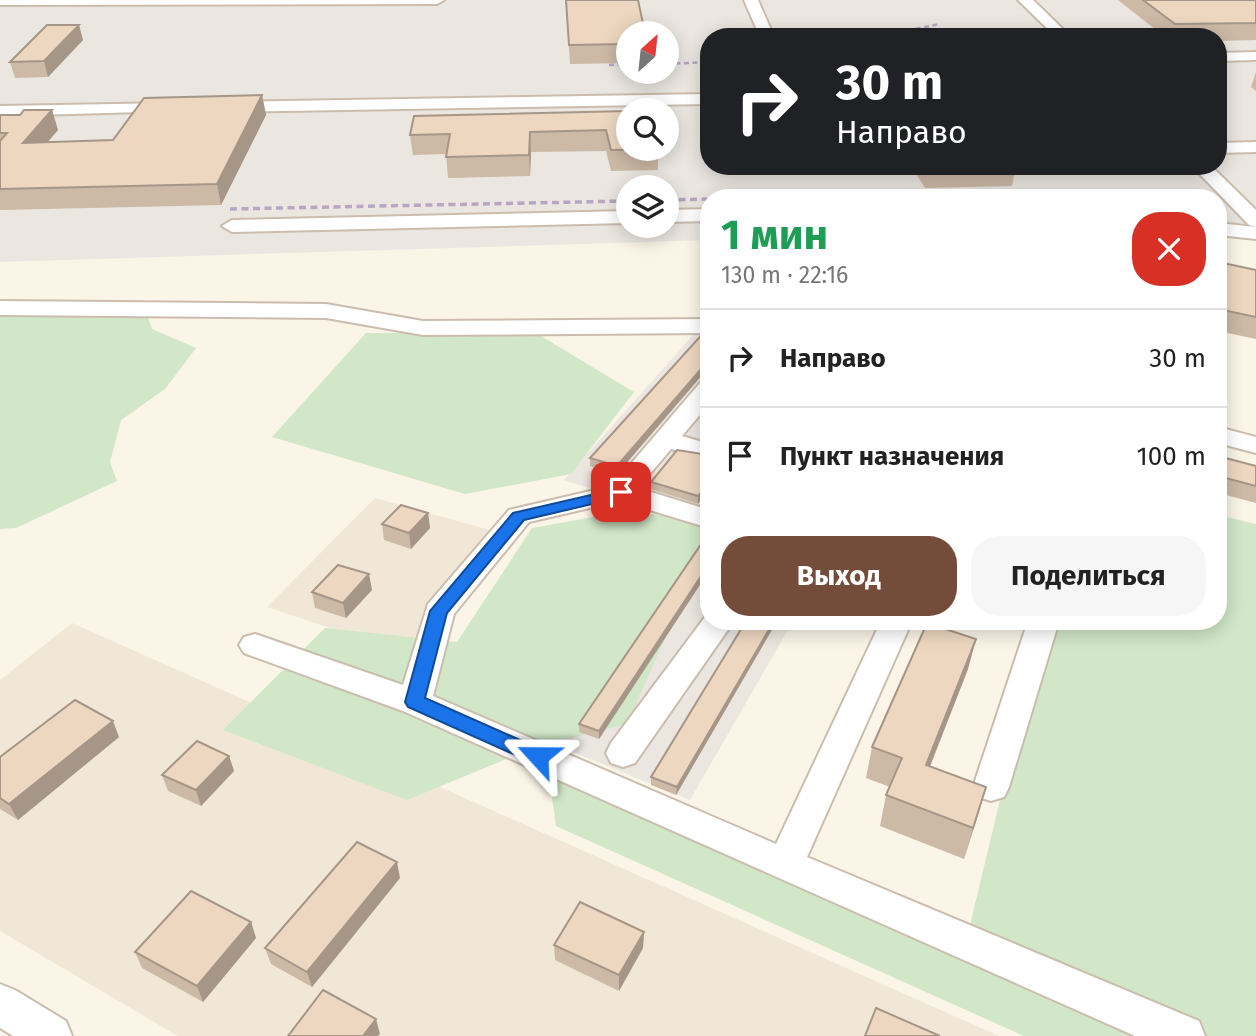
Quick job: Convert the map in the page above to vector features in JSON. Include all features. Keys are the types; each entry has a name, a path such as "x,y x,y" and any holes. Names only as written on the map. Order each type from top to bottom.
{"street":[{"path":"5,3 315,0"},
{"path":"321,0 437,0"},
{"path":"751,0 763,28"},
{"path":"1025,0 1055,28"},
{"path":"1227,57 1256,56"},
{"path":"0,111 700,99"},
{"path":"1227,148 1256,147"},
{"path":"1210,175 1224,189"},
{"path":"1227,192 1256,221"},
{"path":"679,216 700,215"},
{"path":"232,226 616,217"},
{"path":"1227,230 1256,233"},
{"path":"0,308 326,311 423,328 700,326"},
{"path":"621,492 700,399"},
{"path":"1227,437 1256,445"},
{"path":"666,439 700,450"},
{"path":"415,702 439,611 519,516 621,492 700,516"},
{"path":"623,753 712,630"},
{"path":"785,865 893,630"},
{"path":"991,788 1039,630"},
{"path":"255,645 415,702 785,865 1184,1036"},
{"path":"0,1004 51,1036"}],"shaded area":[{"path":"0,0 1256,0 1256,223 1227,224 1227,189 700,189 700,240 0,262"},
{"path":"696,332 700,333 700,524 564,480"},
{"path":"375,498 500,533 403,652 267,607"},
{"path":"700,546 700,630 788,630 690,800 549,742"},
{"path":"72,623 999,1036 178,1036 0,931 0,680"}],"green space":[{"path":"147,314 152,329 196,348 165,389 121,420 110,462 117,481 16,528 0,529 0,315"},
{"path":"366,333 536,333 634,392 571,474 465,494 272,437"},
{"path":"632,510 700,523 700,559 627,724 538,746 407,800 223,730 325,628 457,642 532,528"},
{"path":"1227,517 1256,524 1256,1036 1024,1036 556,826 547,761 970,925 1041,630 1227,630"}],"building":[{"path":"566,0 638,0 642,21 616,21 616,44 569,45"},
{"path":"1143,0 1256,0 1256,23 1175,24"},
{"path":"47,25 79,25 44,61 10,62"},
{"path":"262,95 217,184 0,189 0,141 7,133 0,133 0,115 20,115 24,110 52,110 23,143 113,140 144,98"},
{"path":"616,111 616,150 611,150 606,130 530,132 529,155 446,157 450,134 410,135 414,116"},
{"path":"1227,264 1256,270 1256,317 1227,311"},
{"path":"700,337 700,370 617,466 590,458"},
{"path":"677,450 700,454 698,496 651,482"},
{"path":"1227,458 1256,466 1256,486 1227,478"},
{"path":"401,505 428,513 409,533 382,524"},
{"path":"700,546 700,578 599,731 579,724"},
{"path":"338,565 369,574 343,603 312,592"},
{"path":"741,630 769,630 677,787 651,777"},
{"path":"924,630 948,630 976,639 926,765 986,787 973,828 886,795 902,758 872,747"},
{"path":"75,700 113,721 9,804 0,798 0,757"},
{"path":"197,741 229,756 196,790 162,775"},
{"path":"357,842 397,862 307,972 265,948"},
{"path":"191,891 251,922 197,986 135,952"},
{"path":"580,902 644,932 619,975 554,945"},
{"path":"323,990 376,1019 363,1036 288,1036"},
{"path":"876,1008 940,1036 865,1036"}],"railway":[{"path":"920,28 940,24"},
{"path":"679,63 700,62"},
{"path":"609,65 616,65"},
{"path":"679,200 700,199"},
{"path":"230,209 616,201"}],"route":[{"path":"538,756 415,702 439,611 519,516 621,492"}]}
